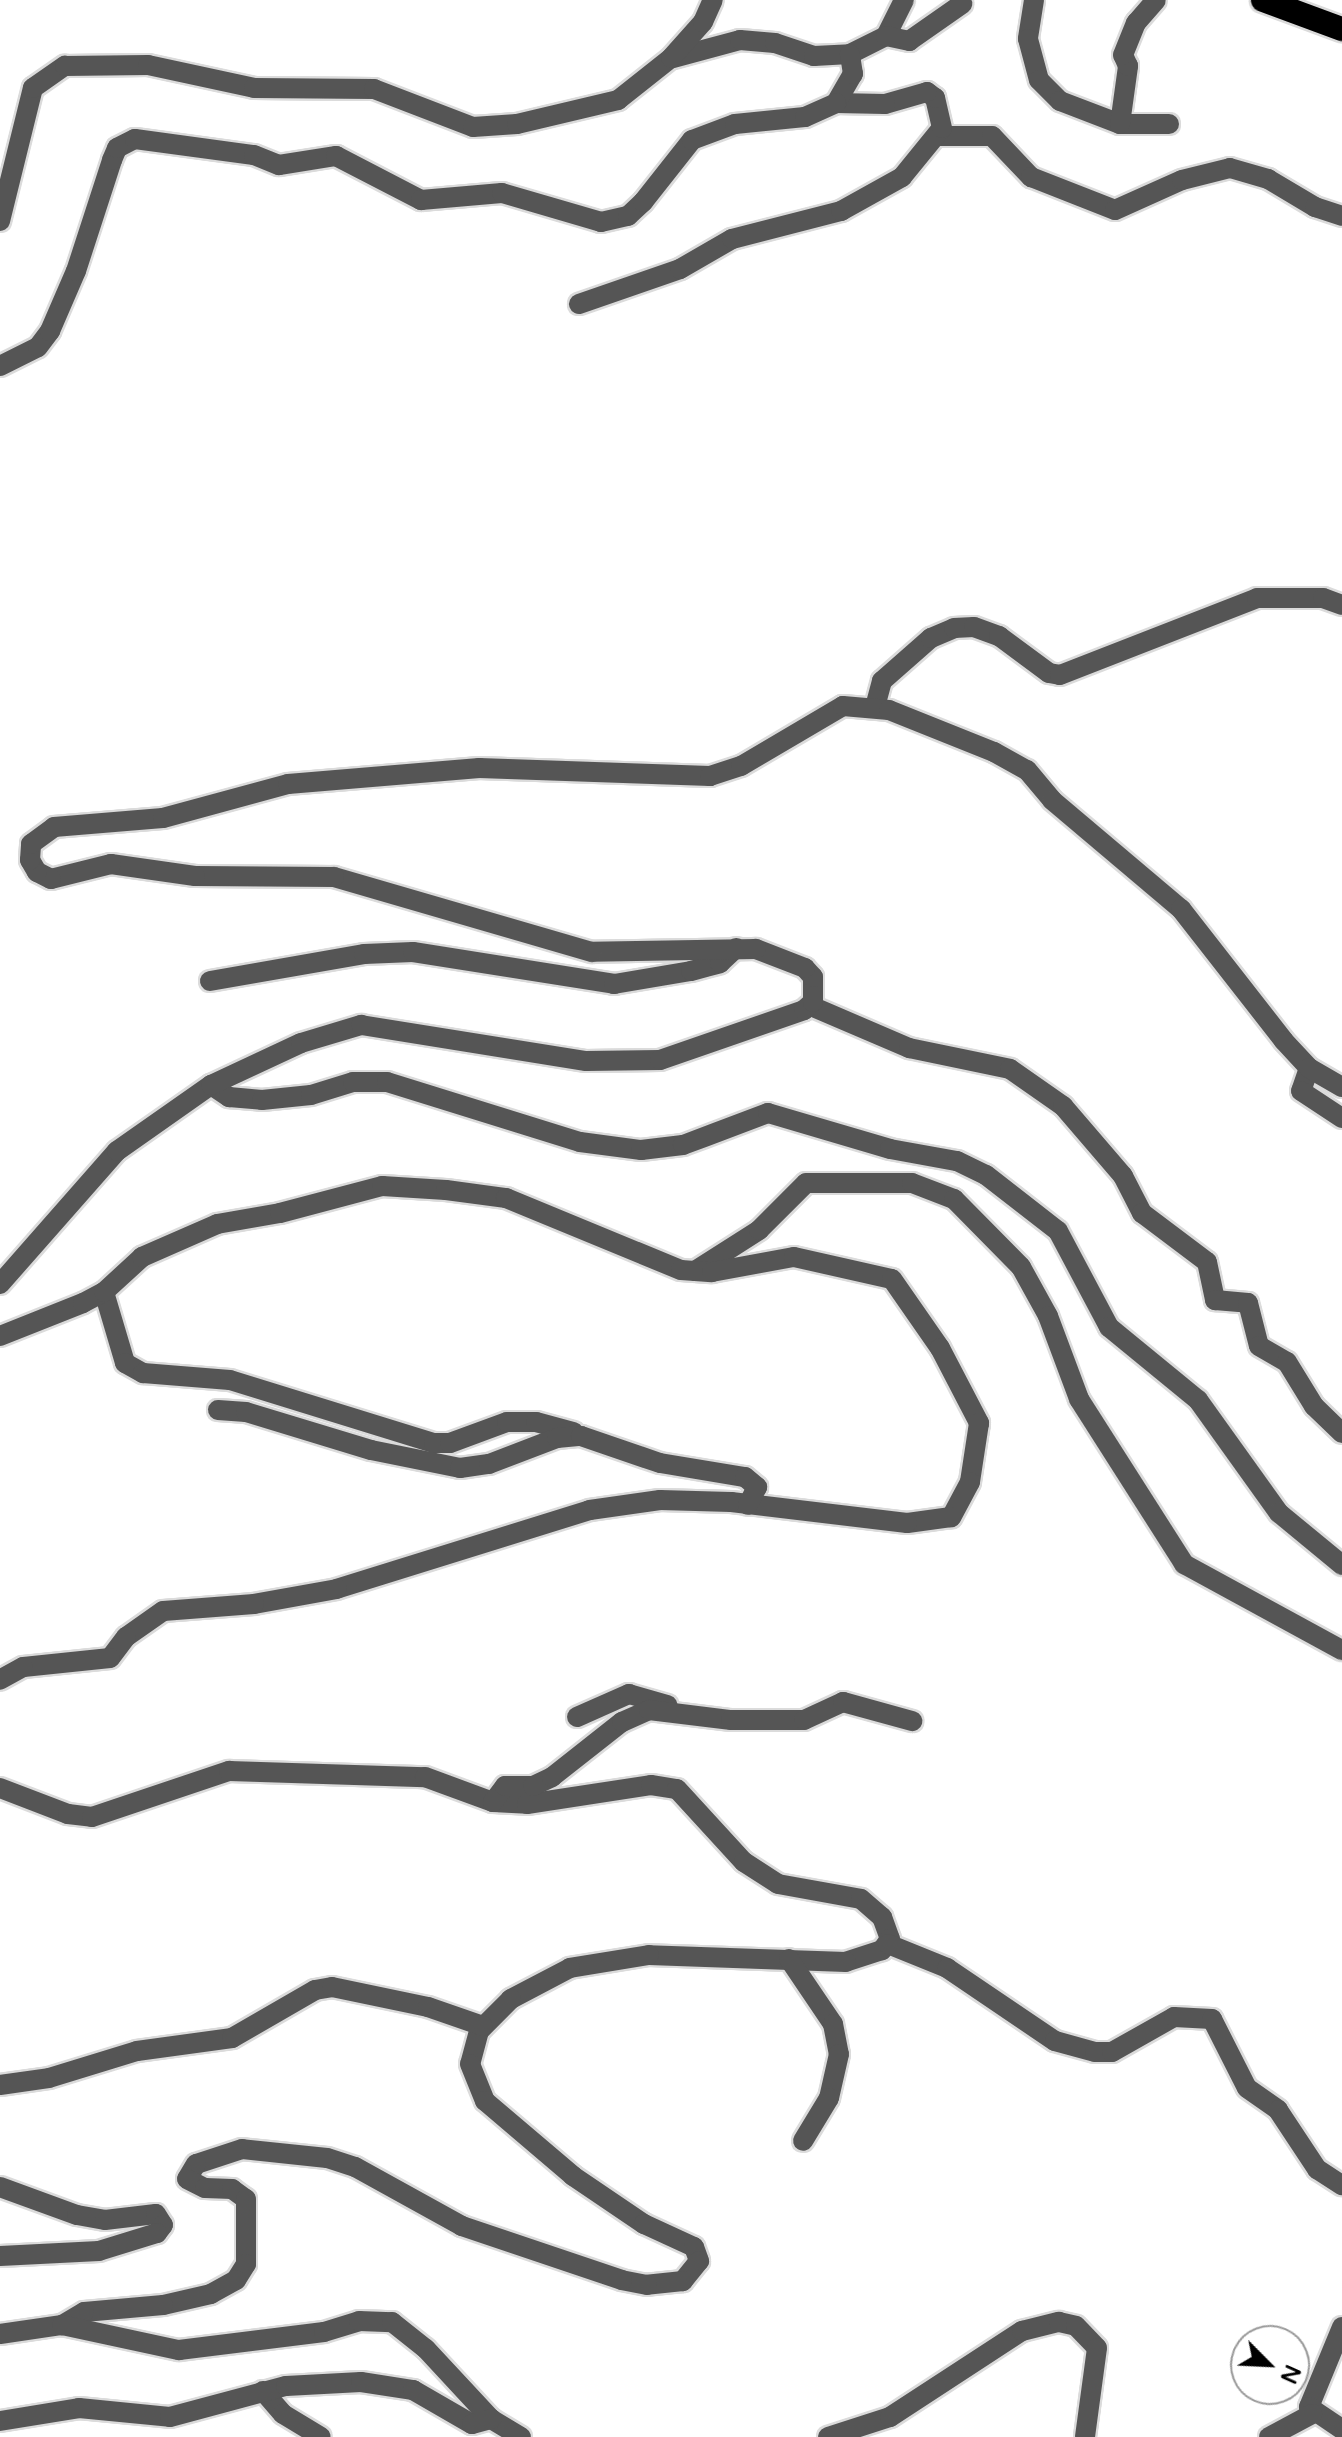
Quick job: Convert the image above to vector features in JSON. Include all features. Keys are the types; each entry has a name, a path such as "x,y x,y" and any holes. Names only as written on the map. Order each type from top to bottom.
{"highway":[{"path":"1263,0 1342,29"}],"street":[{"path":"0,221 33,88 65,66 148,65 254,88 374,89 473,127 529,122 618,100 671,58 703,22 713,0"},
{"path":"671,58 740,40 775,43 814,56 850,54 886,36 904,0"},
{"path":"1034,0 1028,39 1039,80 1077,111 1120,124 1169,124"},
{"path":"1120,124 1128,66 1123,55 1136,23 1156,0"},
{"path":"886,36 909,41 962,4"},
{"path":"836,103 853,74 850,54"},
{"path":"0,366 38,347 50,331 76,271 117,148 135,139 254,155 279,165 336,156 421,200 502,193 601,222 628,216 643,202 692,140 735,124 805,117 836,103 885,104 931,93 943,121 937,136 902,177 841,211 732,239 680,269 579,304"},
{"path":"937,136 992,136 1031,177 1115,210 1182,180 1230,168 1268,179 1315,207 1342,216"},
{"path":"875,707 882,681 931,638 954,628 974,627 999,636 1049,673 1060,675 1257,598 1323,598 1342,605"},
{"path":"811,1006 816,987 805,968 756,949 592,952 309,874 195,876 111,864 51,879 37,872 30,860 31,844 54,827 163,818 288,784 479,768 710,776 741,766 828,712 861,704 980,746 1027,770 1052,800 1127,867 1181,909 1309,1068 1342,1087"},
{"path":"210,981 364,954 413,952 614,984 720,963 736,948"},
{"path":"0,1284 117,1151 211,1085 301,1043 361,1025 586,1061 660,1060 811,1006 909,1048 1010,1069 1063,1106 1123,1176 1142,1213 1207,1262 1215,1300 1248,1303 1259,1346 1287,1362 1314,1406 1342,1433"},
{"path":"1309,1068 1301,1091 1342,1118"},
{"path":"211,1085 229,1097 262,1100 311,1095 353,1082 387,1082 580,1142 641,1150 683,1145 768,1113 890,1149 957,1161 986,1175 1058,1231 1109,1327 1198,1400 1279,1513 1342,1565"},
{"path":"695,1271 759,1230 806,1183 912,1183 954,1199 1021,1267 1048,1316 1079,1399 1184,1564 1342,1650"},
{"path":"0,1336 104,1292 142,1257 217,1224 280,1213 382,1186 506,1198 695,1271 794,1257 892,1279 940,1348 979,1423 970,1482 951,1517 907,1523 748,1505 660,1500 590,1510 337,1589 254,1604 163,1611 126,1637 110,1658 23,1667 0,1680"},
{"path":"104,1292 125,1363 143,1373 230,1380 434,1443 450,1443 519,1421 581,1436 660,1463 745,1477 757,1487 748,1505"},
{"path":"218,1410 246,1412 371,1450 460,1468 489,1464 557,1438 581,1436"},
{"path":"577,1717 629,1694 678,1710 731,1720 804,1720 843,1702 912,1721"},
{"path":"493,1802 505,1786 533,1786 568,1767 631,1716 678,1710"},
{"path":"0,1788 68,1814 92,1817 229,1771 425,1777 493,1802 567,1801 651,1785 677,1789 758,1872 778,1884 861,1899 885,1922 888,1944"},
{"path":"62,2325 84,2312 163,2305 231,2285 246,2264 246,2199 232,2189 205,2188 187,2179 196,2164 242,2149 327,2158 355,2167 462,2226 622,2280 669,2284 692,2275 699,2261 694,2247 644,2224 573,2176 485,2101 470,2064 483,2026 511,1999 570,1968 649,1955 862,1961 888,1944"},
{"path":"888,1944 947,1968 1055,2041 1095,2052 1112,2052 1174,2017 1212,2019 1247,2088 1278,2110 1317,2169 1342,2185"},
{"path":"789,1959 833,2024 839,2054 829,2098 803,2141"},
{"path":"0,2085 49,2078 137,2051 232,2038 315,1990 332,1987 428,2007 483,2026"},
{"path":"0,2187 77,2215 105,2220 156,2214 163,2225 157,2233 99,2251 0,2256"},
{"path":"0,2334 62,2325 179,2350 324,2332 359,2321 392,2322 426,2349 491,2419 521,2437"},
{"path":"828,2437 890,2417 1022,2331 1059,2322 1076,2326 1097,2348 1085,2437"},
{"path":"1312,2414 1310,2398 1342,2327"},
{"path":"0,2421 79,2408 170,2417 263,2391 331,2383 394,2384 458,2420 472,2424 491,2419"},
{"path":"263,2391 283,2414 321,2437"},
{"path":"1269,2437 1312,2414 1339,2423"}]}
